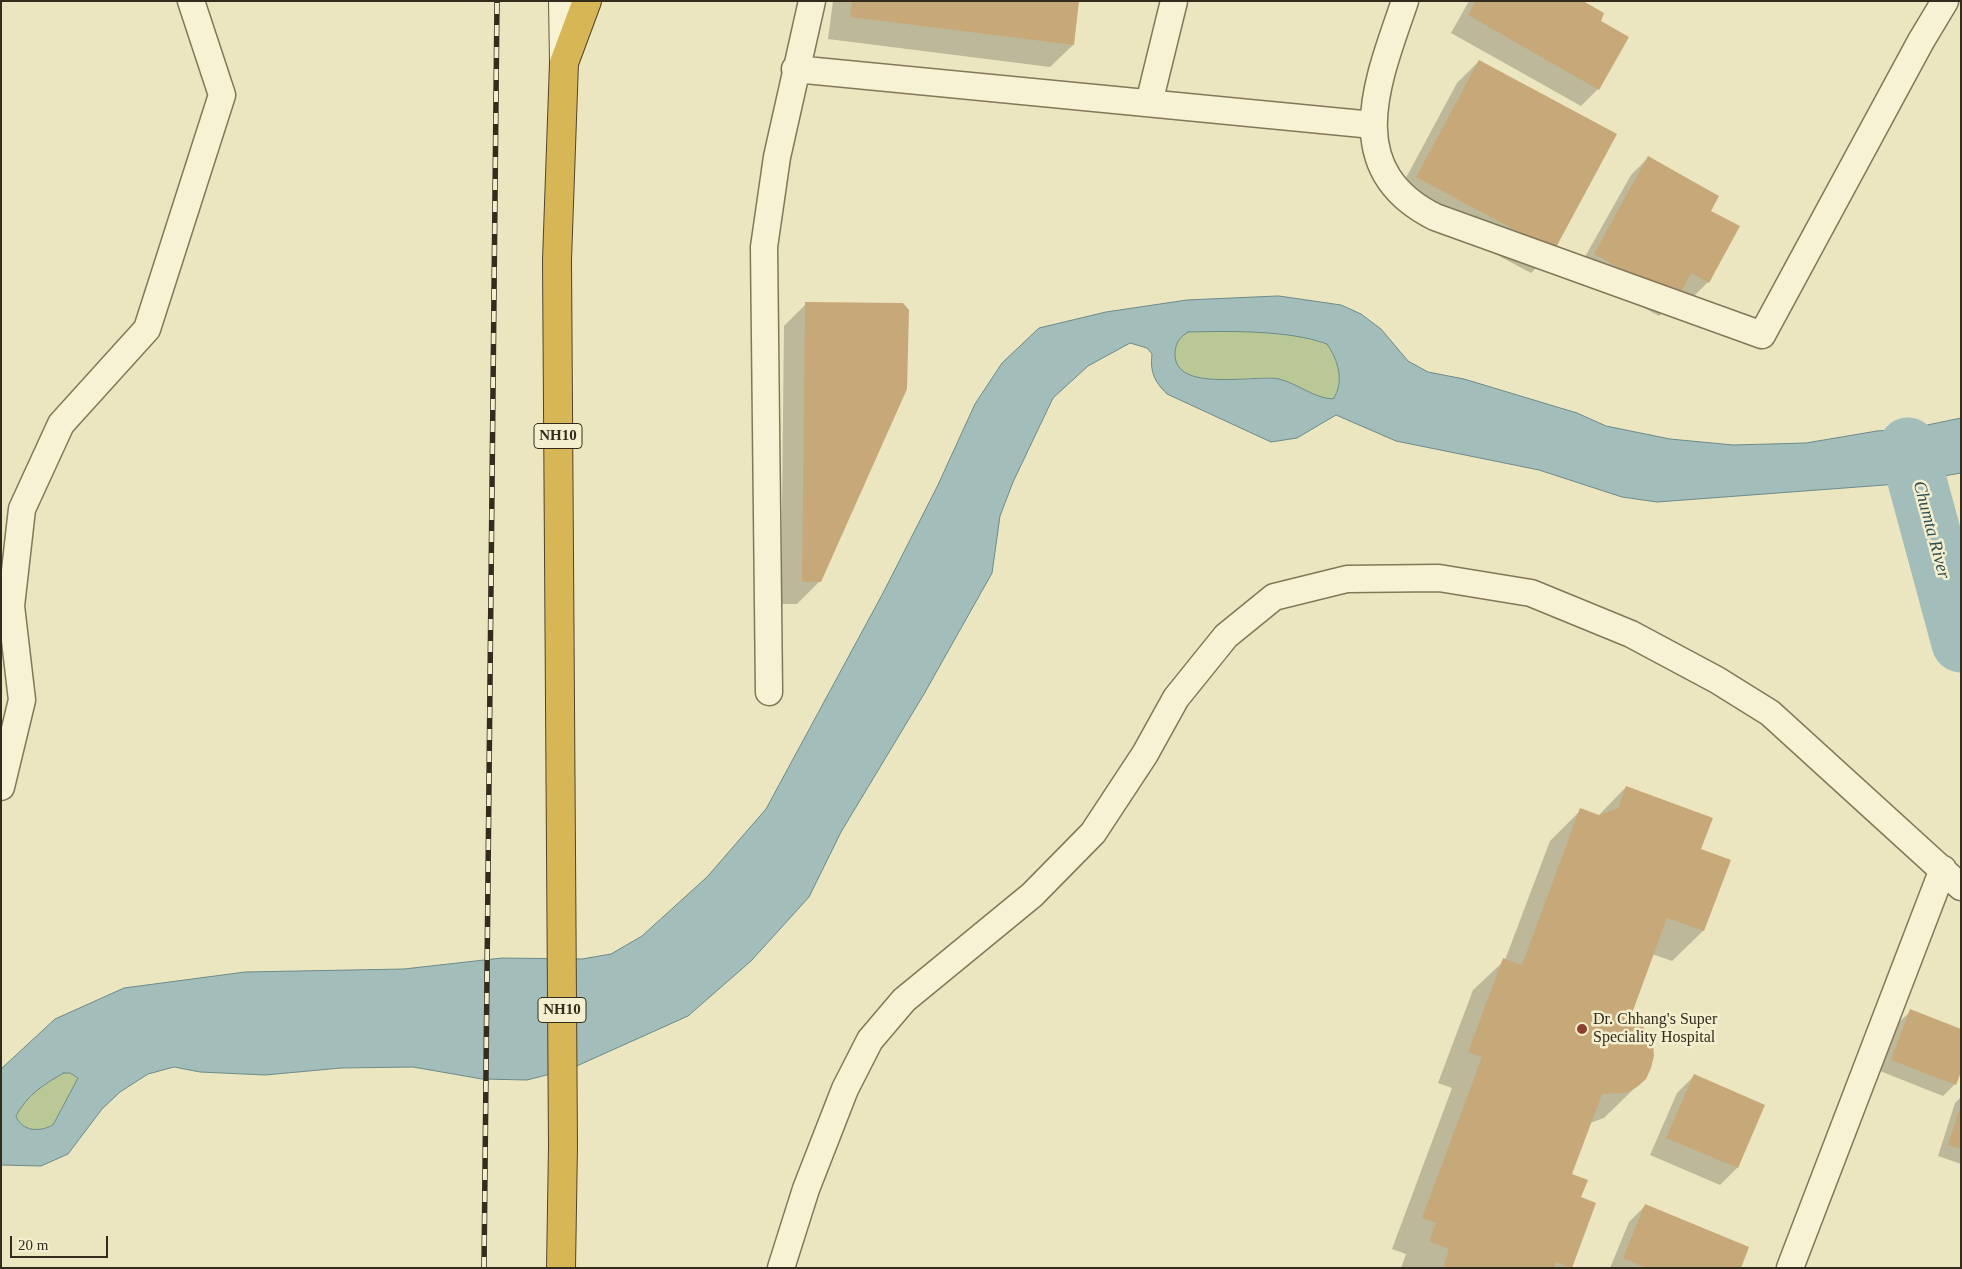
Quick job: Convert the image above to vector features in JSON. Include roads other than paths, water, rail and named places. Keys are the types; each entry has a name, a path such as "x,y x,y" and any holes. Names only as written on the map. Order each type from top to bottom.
{"highway":[{"name":"NH10","path":"561,1268 563,1146 557,260 564,63 587,1"}],"street":[{"path":"1,787 22,700 11,606 22,509 61,424 147,329 222,95 191,1"},
{"path":"563,1 564,63"},
{"path":"768,692 764,247 776,157 812,1"},
{"path":"1149,103 1174,1"},
{"path":"1405,1 1388,52 1373,110 1375,149 1382,168 1398,191 1419,209 1435,217 1762,335 1916,50 1945,1"},
{"path":"795,69 1373,125"},
{"path":"780,1268 806,1190 845,1089 870,1040 904,1000 1032,895 1093,833 1145,754 1176,698 1226,636 1274,597 1347,579 1439,578 1531,592 1631,634 1717,680 1770,713 1952,878 1790,1268"}],"water":[{"path":"1279,296 1341,305 1361,314 1381,329 1408,361 1428,372 1464,379 1577,413 1606,426 1670,439 1733,445 1806,443 1877,431 1908,429 1961,418 1961,473 1898,484 1657,502 1622,497 1539,470 1396,441 1336,415 1297,438 1271,442 1167,394 1154,376 1152,354 1147,348 1130,343 1088,366 1053,398 1013,482 1000,516 992,573 924,694 841,832 809,897 751,961 688,1016 570,1069 527,1080 482,1079 413,1067 341,1068 265,1075 200,1072 174,1067 148,1074 120,1092 102,1109 68,1154 41,1166 1,1165 1,1069 55,1019 124,988 245,972 404,969 502,958 582,959 611,954 642,936 707,877 766,809 883,593 937,487 975,404 1002,363 1039,328 1106,312 1187,300","holes":["1188,332 1277,334 1312,339 1327,344 1339,371 1337,392 1333,399 1312,394 1279,379 1218,379 1201,378 1187,374 1178,366 1175,353 1178,341","64,1073 70,1073 78,1078 53,1125 43,1129 32,1129 22,1125 16,1116 25,1102 43,1086"]}],"waterway":[{"name":"Chumta River","path":"1908,447 1961,643"}],"railway":[{"path":"484,1268 497,1"}],"place":[{"name":"Dr. Chhang's Super Speciality Hospital","path":"1582,1029"}]}
